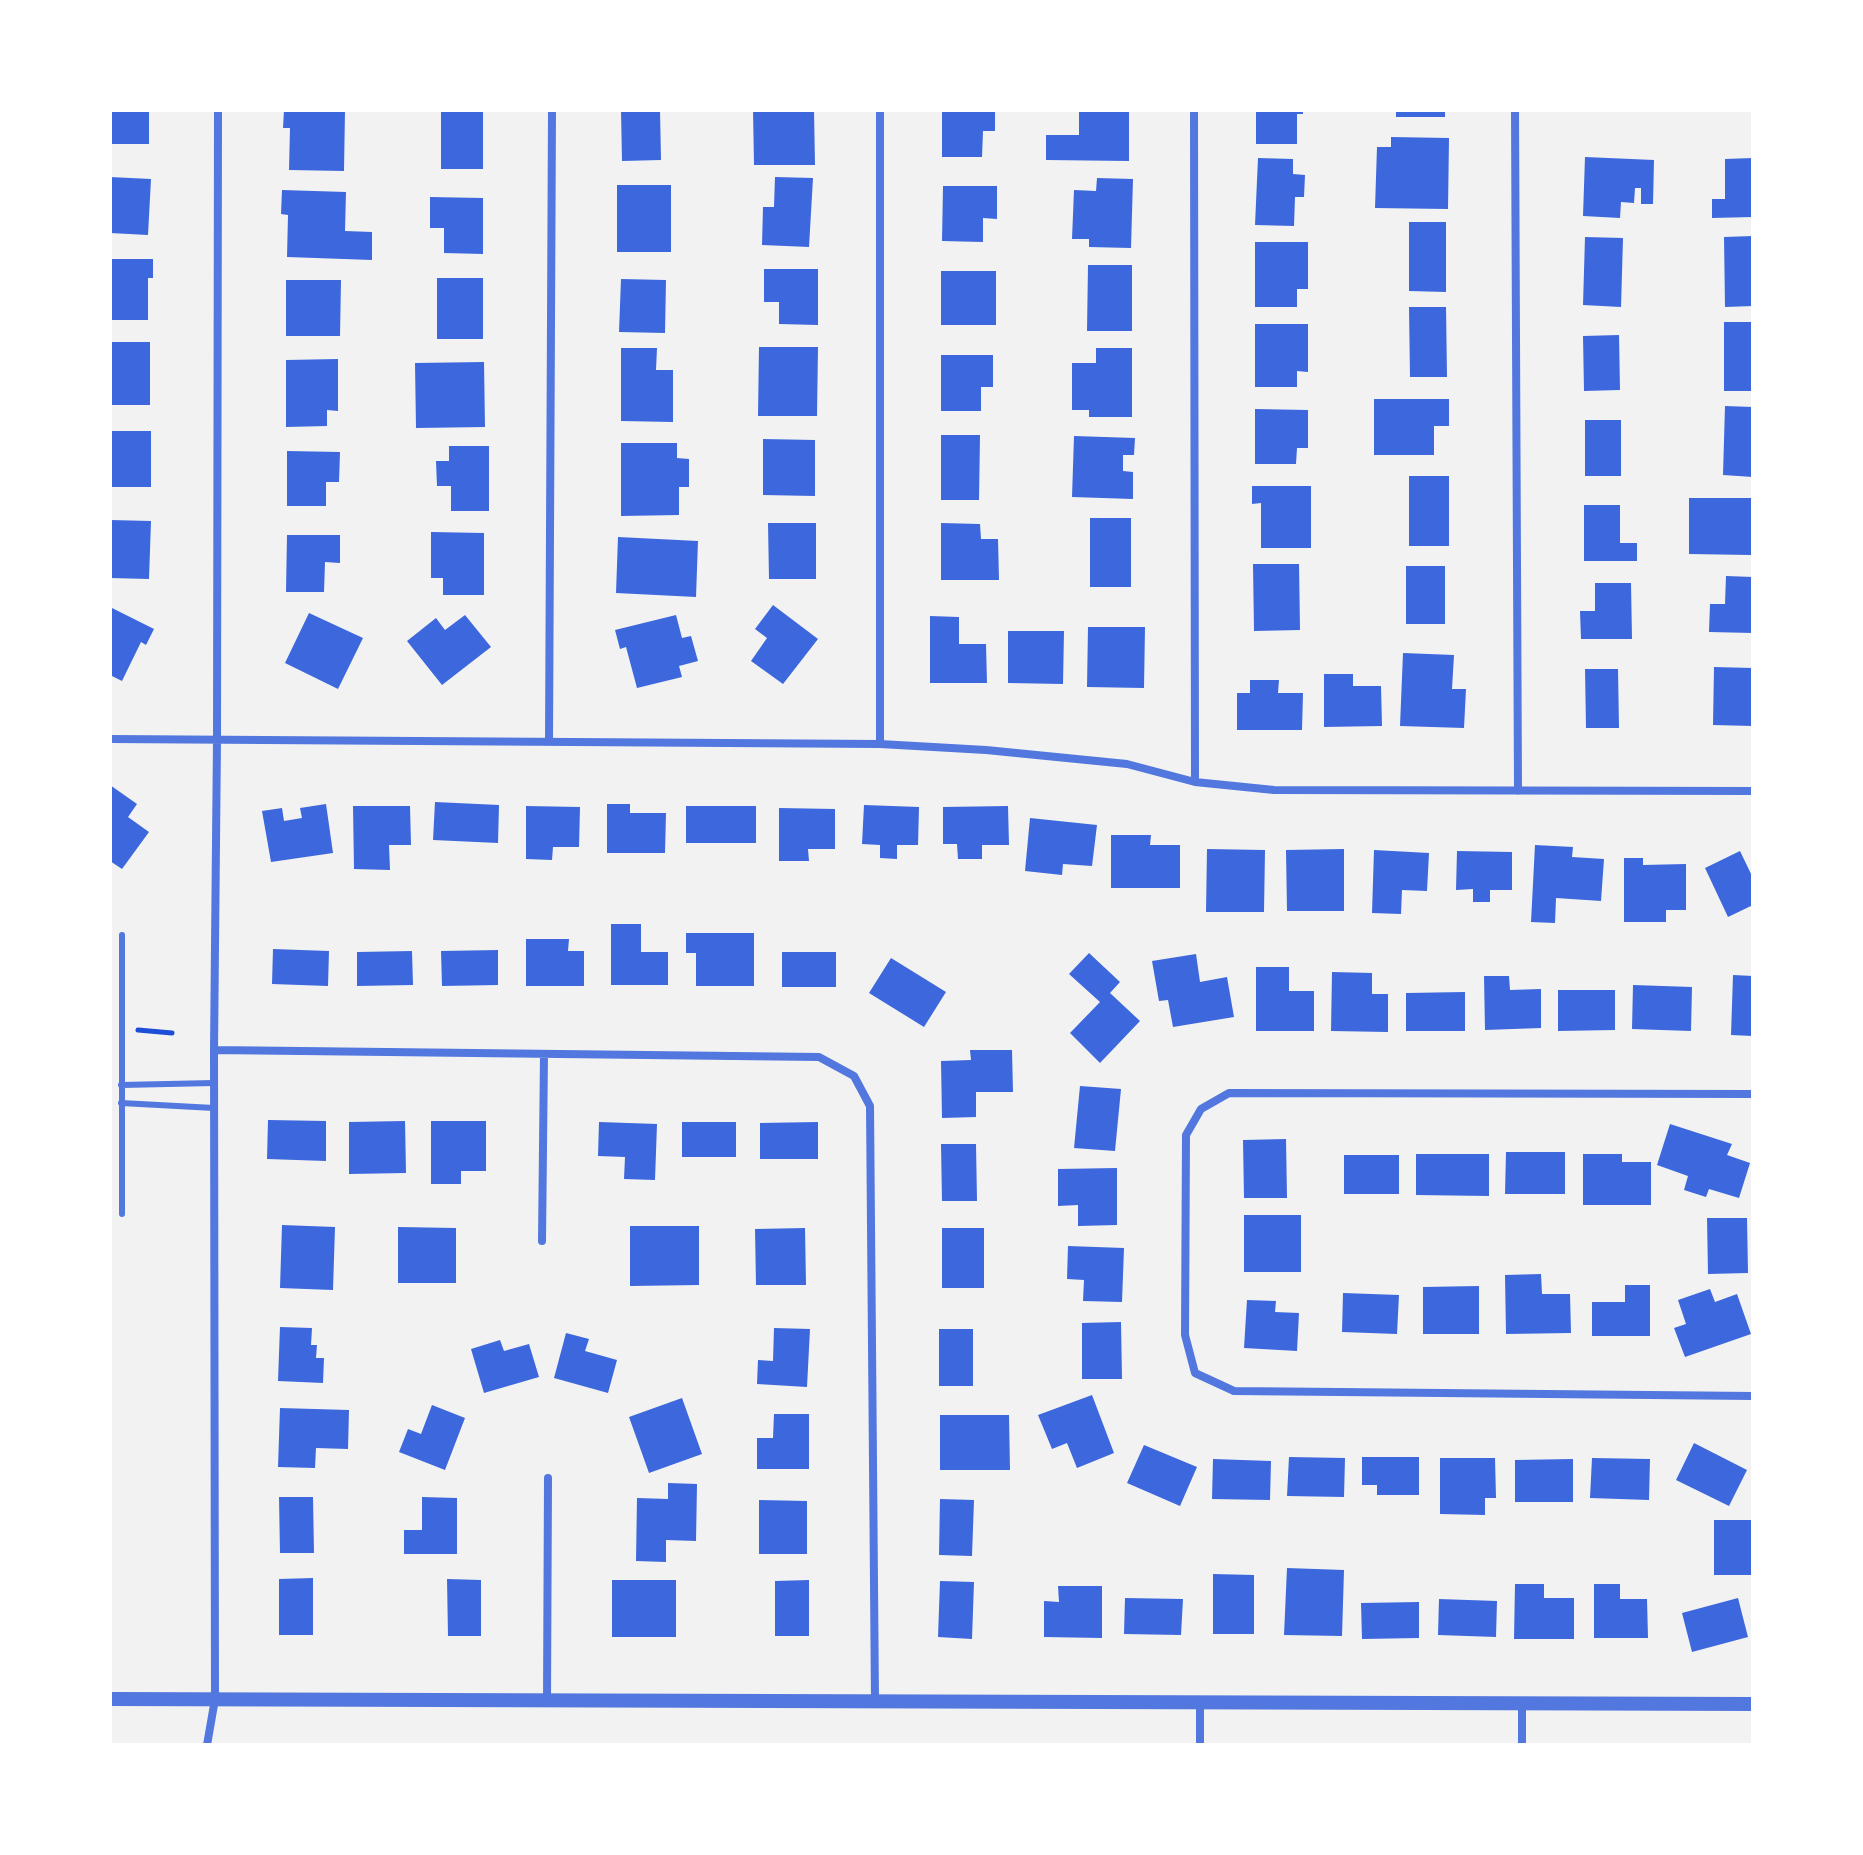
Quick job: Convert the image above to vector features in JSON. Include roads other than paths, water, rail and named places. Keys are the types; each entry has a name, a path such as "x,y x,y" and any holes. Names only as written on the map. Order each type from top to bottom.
{"street":[{"path":"207,1745 215,1699 218,110"},
{"path":"549,742 552,110"},
{"path":"880,110 880,744"},
{"path":"1194,110 1195,782"},
{"path":"1515,110 1518,791"},
{"path":"110,739 880,744 986,750 1127,764 1195,782 1274,790 1753,791"},
{"path":"214,1050 819,1057 854,1076 870,1106 875,1701"},
{"path":"542,1241 544,1054"},
{"path":"1753,1094 1229,1093 1201,1109 1186,1135 1185,1335 1195,1373 1234,1391 1753,1396"},
{"path":"547,1700 548,1478"},
{"path":"110,1699 1753,1704"},
{"path":"1200,1702 1200,1745"},
{"path":"1522,1703 1522,1745"}],"lane":[{"path":"122,935 122,1214"},
{"path":"121,1085 214,1083"},
{"path":"121,1103 214,1108"}]}
